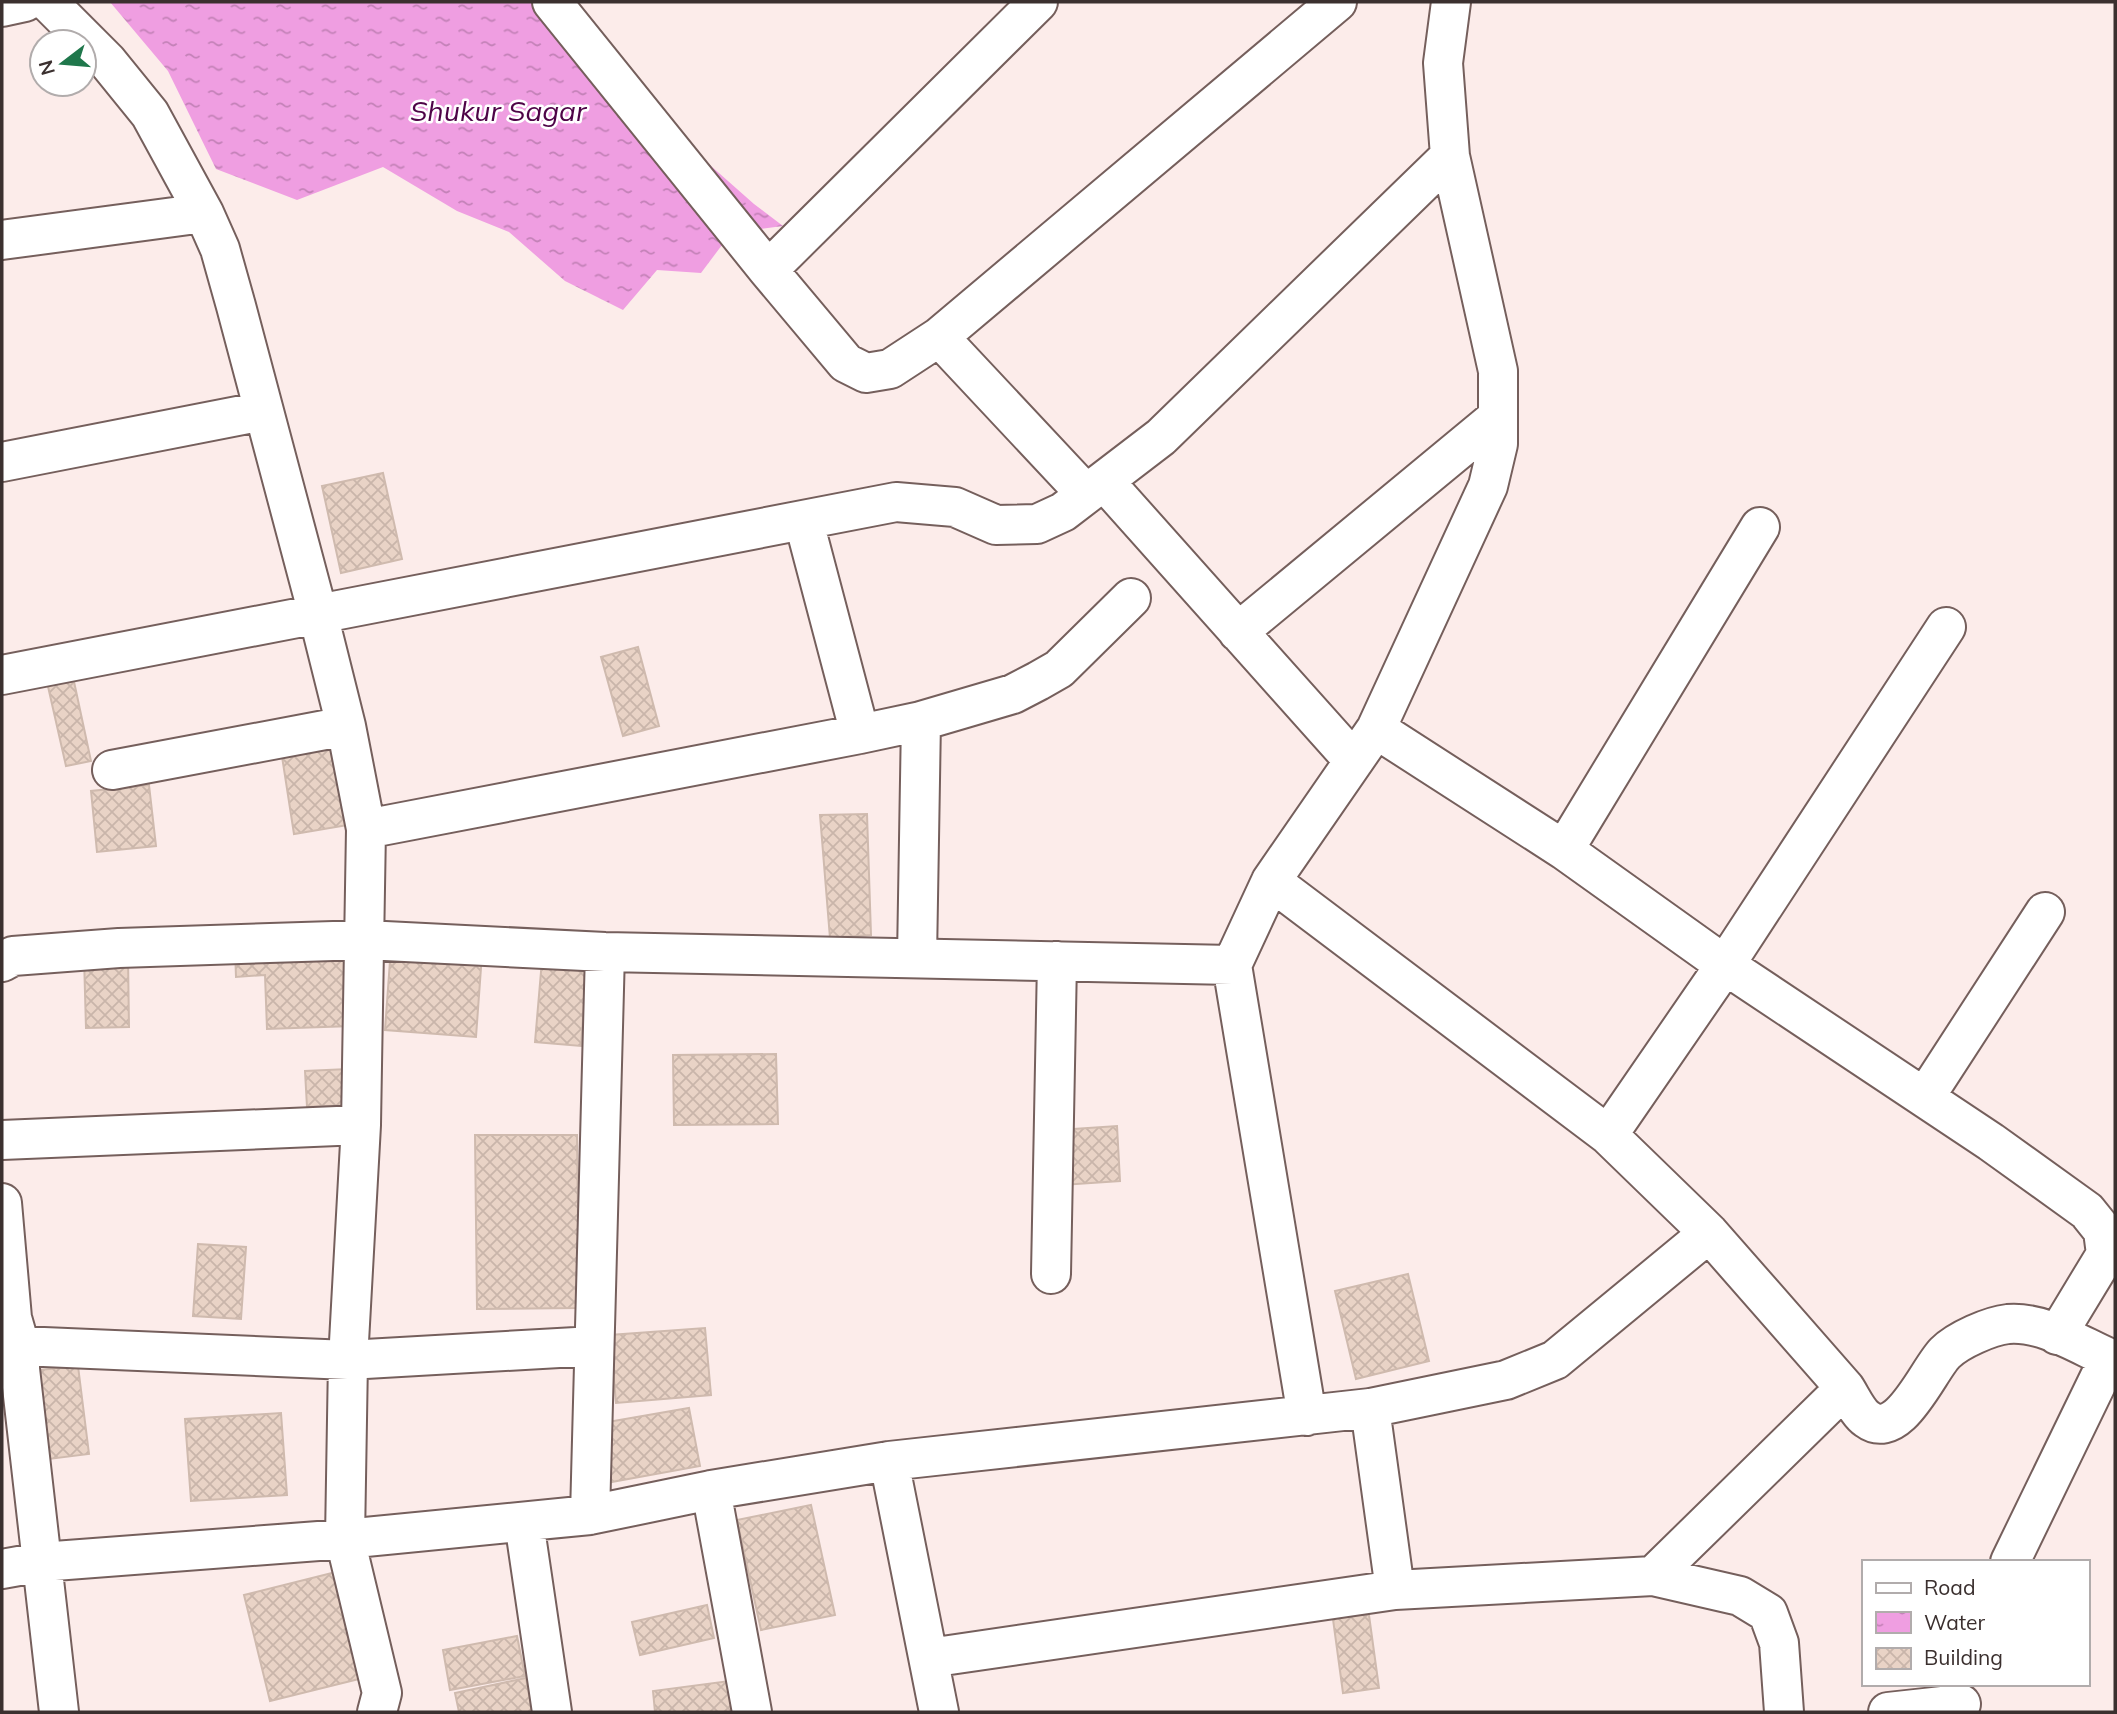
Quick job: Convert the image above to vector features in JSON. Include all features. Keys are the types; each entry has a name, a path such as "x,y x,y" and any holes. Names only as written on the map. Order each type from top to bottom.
{"street":[{"path":"2,7 25,2"},
{"path":"48,2 107,61 150,114 204,213 220,249 318,614 346,726 366,829 361,1125 348,1360 345,1539 382,1693 377,1712"},
{"path":"552,2 846,363 866,373 890,369 939,337 1337,2"},
{"path":"768,270 1038,2"},
{"path":"1307,1416 1232,965 1271,881 1376,729 1488,486 1499,444 1497,371 1450,156 1443,63 1451,2"},
{"path":"2,675 804,522 896,502 955,507 996,525 1037,524 1063,512 1161,436 1450,156"},
{"path":"2,240 204,213"},
{"path":"939,337 1095,487 1238,632 1354,761"},
{"path":"2,462 263,411"},
{"path":"1238,632 1498,417"},
{"path":"804,522 860,734"},
{"path":"1564,850 1760,527"},
{"path":"366,829 860,734 1013,694 1059,669 1131,598"},
{"path":"1608,1135 1725,965 1946,627"},
{"path":"917,958 921,720"},
{"path":"112,770 346,726"},
{"path":"1376,729 1564,850 1725,965 1925,1097 2087,1211 2103,1231 2106,1254 2057,1335"},
{"path":"1271,881 1608,1135 1709,1233 1845,1388 1867,1419 1883,1424 1900,1417 1945,1352 1976,1334 2008,1324 2039,1327 2112,1360 2011,1560"},
{"path":"1925,1097 2046,912"},
{"path":"2,962 13,956 119,948 365,940 605,952 1232,965"},
{"path":"590,1515 605,952"},
{"path":"1051,1274 1057,961"},
{"path":"2,1140 361,1125"},
{"path":"2,1197 12,1318 20,1346 20,1369 59,1712"},
{"path":"2,1569 41,1562 345,1539 590,1515 711,1490 889,1461 1370,1408 1506,1380 1555,1360 1709,1233"},
{"path":"20,1346 348,1360 594,1346"},
{"path":"1653,1576 1845,1388"},
{"path":"1370,1408 1395,1590"},
{"path":"889,1461 939,1712"},
{"path":"711,1490 752,1712"},
{"path":"524,1522 552,1712"},
{"path":"929,1658 1395,1590 1653,1576 1740,1596 1768,1613 1779,1643 1784,1712"},
{"path":"1888,1712 1961,1704"}],"water":[{"name":"Shukur Sagar","path":"110,2 548,2 625,90 754,204 783,226 731,233 701,273 657,270 623,310 565,281 509,232 457,211 383,167 297,200 216,169 168,71"}],"building":[{"path":"383,473 402,559 341,573 322,486"},
{"path":"638,647 659,726 623,736 601,657"},
{"path":"73,677 91,761 66,766 47,682"},
{"path":"335,742 348,825 294,834 281,750"},
{"path":"149,785 156,846 97,852 91,791"},
{"path":"867,814 871,935 830,938 820,815"},
{"path":"349,945 352,1026 267,1029 265,975 236,977 235,949"},
{"path":"391,947 482,954 476,1037 385,1030"},
{"path":"128,956 129,1027 86,1028 84,957"},
{"path":"542,960 587,963 581,1046 535,1042"},
{"path":"776,1054 778,1124 674,1125 673,1055"},
{"path":"348,1069 350,1105 307,1107 305,1071"},
{"path":"1117,1126 1120,1181 1062,1185 1059,1130"},
{"path":"475,1135 577,1135 579,1308 477,1309"},
{"path":"198,1244 246,1247 241,1319 193,1316"},
{"path":"1408,1274 1429,1361 1356,1379 1335,1291"},
{"path":"705,1328 711,1395 616,1403 610,1335"},
{"path":"78,1366 89,1454 41,1460 30,1371"},
{"path":"689,1408 700,1466 606,1483 596,1424"},
{"path":"281,1413 287,1495 191,1501 185,1419"},
{"path":"811,1505 835,1615 761,1630 737,1520"},
{"path":"340,1571 367,1677 270,1701 244,1595"},
{"path":"707,1605 714,1638 640,1655 632,1622"},
{"path":"1368,1608 1379,1688 1343,1693 1332,1612"},
{"path":"517,1636 525,1676 450,1690 443,1650"},
{"path":"526,1678 532,1712 459,1712 455,1693"},
{"path":"729,1681 733,1712 655,1712 653,1691"}]}
